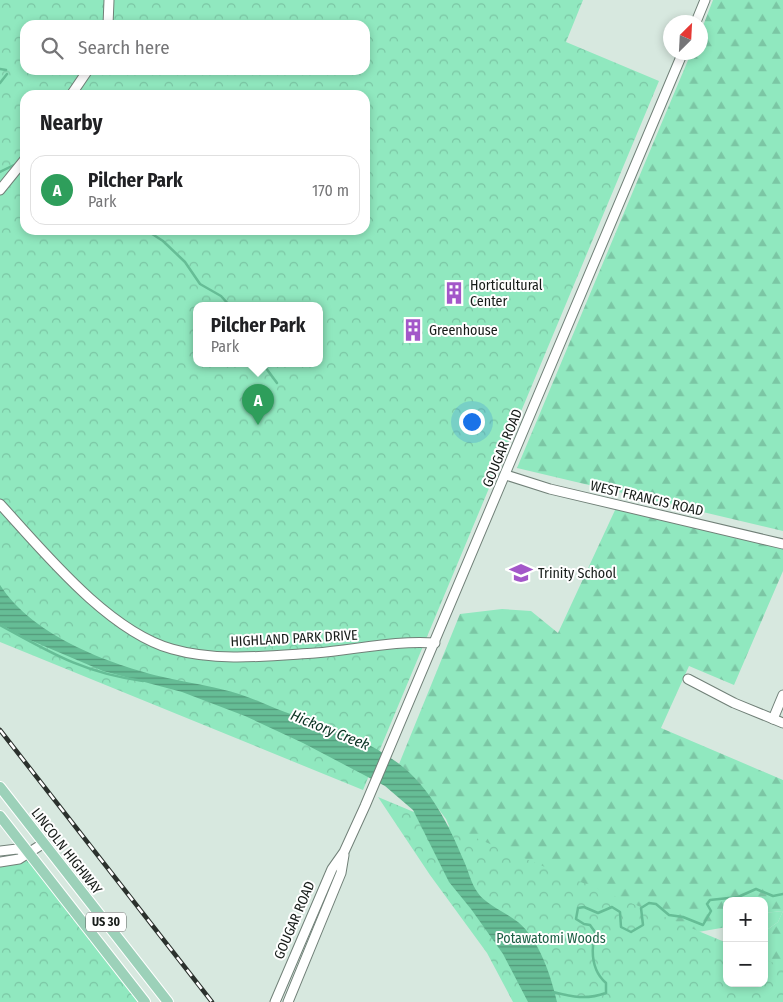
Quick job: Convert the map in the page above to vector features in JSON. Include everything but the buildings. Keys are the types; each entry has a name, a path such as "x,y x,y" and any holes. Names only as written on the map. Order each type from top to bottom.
{"main road":[{"name":"LINCOLN HIGHWAY","path":"0,788 168,1002"},
{"name":"US 30","path":"0,816 145,1002"}],"street":[{"path":"108,20 109,0"},
{"path":"699,15 705,0"},
{"name":"GOUGAR ROAD","path":"275,1002 332,869 344,852 393,741 680,60"},
{"path":"74,90 85,75"},
{"path":"0,190 20,165"},
{"name":"WEST FRANCIS ROAD","path":"506,476 550,489 783,544"},
{"name":"HIGHLAND PARK DRIVE","path":"0,504 64,572 115,620 142,638 172,649 213,656 265,656 342,650 410,641 435,643"},
{"path":"688,679 783,724"},
{"path":"773,719 783,696"},
{"path":"0,862 19,859 44,843"},
{"path":"0,851 17,849 28,852"},
{"name":"GOUGAR ROAD","path":"288,1002 341,873 344,852"}],"green space":[{"path":"0,0 583,0 566,42 659,81 363,790 0,642"},
{"path":"713,0 783,0 783,531 517,468 688,60 708,60 707,15"},
{"path":"616,508 783,549 783,571 734,685 689,666 661,728 783,780 783,911 768,913 768,897 723,897 723,928 698,932 660,930 478,894 446,819 419,783 399,764 460,614 502,609 531,611 558,633"},
{"name":"Potawatomi Woods","path":"378,797 723,941 723,987 768,987 768,961 783,967 783,1002 513,1002 487,953 430,875"},
{"path":"26,857 140,1002 0,1002 0,862"},
{"path":"783,911 778,922 768,929 768,913"},
{"path":"783,911 783,1002 739,987 768,987 768,929 778,922"}],"water":[{"path":"0,585 33,620 77,647 101,658 150,674 222,689 245,696 357,739 398,763 420,783 437,806 451,832 473,885 481,897 518,922 532,938 548,970 557,1002 528,1002 503,954 449,882 413,810 385,786 303,743 245,716 182,692 103,671 25,638 0,624"}],"waterway":[{"path":"0,69 6,70"},
{"path":"0,83 7,74"},
{"path":"0,172 14,165"},
{"path":"154,235 163,241 185,262 200,284 221,296 226,302"},
{"path":"265,367 277,383"},
{"name":"Hickory Creek","path":"0,625 52,653 85,667 103,673 143,681"},
{"path":"553,992 580,997 606,993 606,983 597,972 593,959 595,932 590,925 576,919 578,908 584,907 598,913 612,907 620,912 621,927 631,932 643,925 641,908 649,903 656,904 669,915 683,917 703,925 711,911 707,904 710,900 738,897 756,889 773,896 783,894"}],"railway":[{"path":"0,730 212,1002"}],"place":[{"name":"Horticultural Center","path":"454,293"},
{"name":"Greenhouse","path":"413,330"},
{"name":"Pilcher Park","path":"258,425"},
{"name":"Trinity School","path":"521,573"}]}
